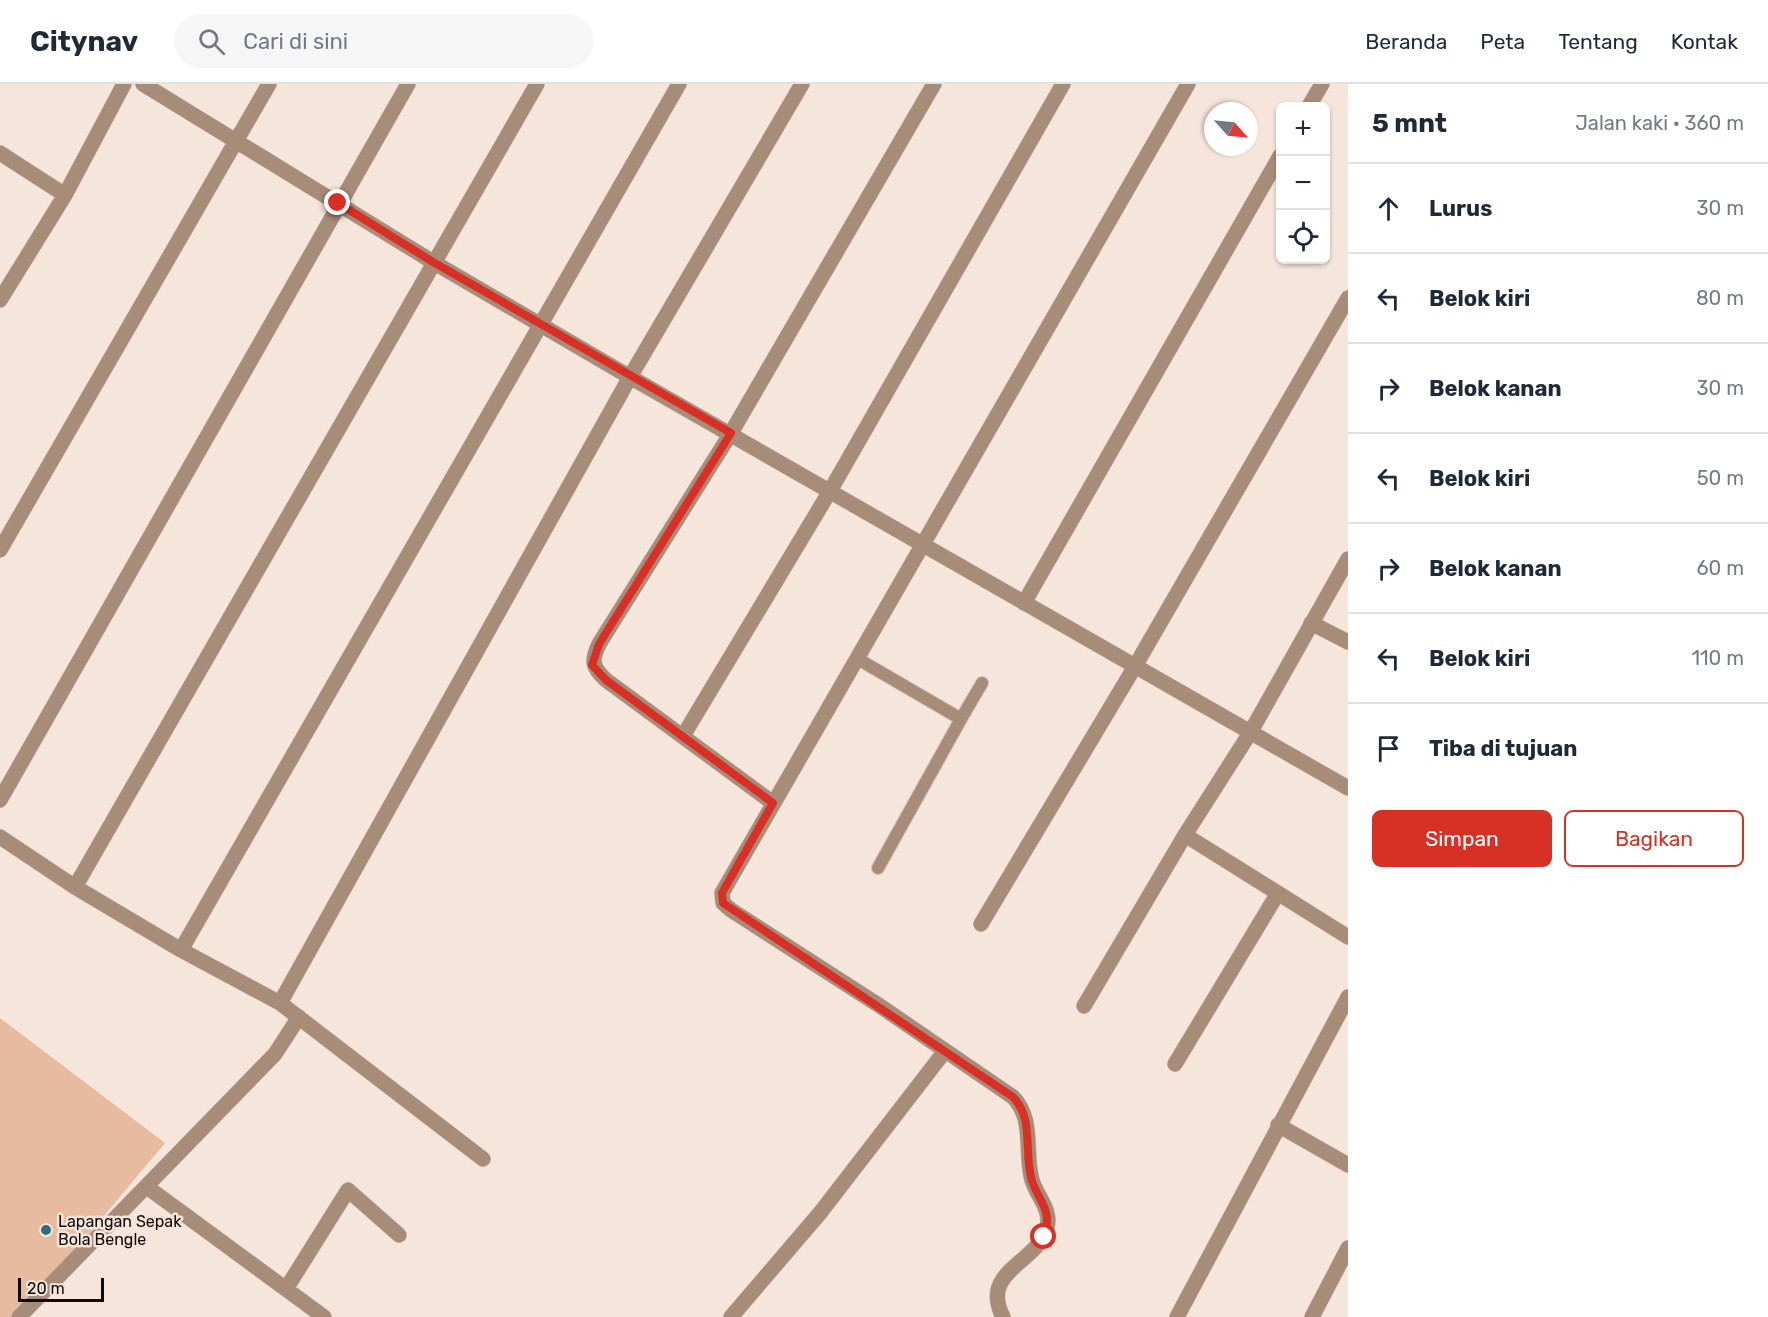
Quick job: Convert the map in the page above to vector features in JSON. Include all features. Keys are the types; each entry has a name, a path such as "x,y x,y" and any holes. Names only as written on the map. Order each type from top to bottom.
{"street":[{"path":"0,298 65,195 124,84"},
{"path":"143,84 433,262 1134,668 1348,788"},
{"path":"0,549 269,84"},
{"path":"0,800 338,203 408,84"},
{"path":"75,887 537,84"},
{"path":"181,950 680,84"},
{"path":"280,1003 630,377 802,84"},
{"path":"773,803 606,680 595,670 593,659 599,644 731,433 934,84"},
{"path":"682,736 830,491 1062,84"},
{"path":"1003,1317 996,1300 999,1287 1015,1265 1035,1250 1044,1237 1048,1224 1046,1208 1032,1180 1027,1126 1022,1106 1013,1097 723,903 722,893 1188,84"},
{"path":"1311,102 1322,84"},
{"path":"0,153 65,195"},
{"path":"1024,603 1276,165"},
{"path":"981,924 1134,668 1348,298"},
{"path":"1084,1006 1185,835 1250,732 1348,559"},
{"path":"1311,623 1348,642"},
{"path":"1185,835 1348,937"},
{"path":"0,837 75,887 181,950 280,1003 483,1159"},
{"path":"1175,1064 1278,893"},
{"path":"1177,1317 1348,997"},
{"path":"19,1317 275,1054 299,1017"},
{"path":"731,1317 820,1214 945,1051"},
{"path":"1278,1125 1348,1165"},
{"path":"147,1187 324,1317"},
{"path":"286,1289 348,1190 399,1235"},
{"path":"1312,1317 1348,1248"}],"lane":[{"path":"858,659 961,719"},
{"path":"878,868 982,683"}],"shaded area":[{"name":"Lapangan Sepak Bola Bengle","path":"0,1018 165,1143 19,1317 0,1317"}],"place":[{"name":"Lapangan Sepak Bola Bengle","path":"46,1230"}],"route":[{"path":"338,203 433,262 731,433 599,644 592,665 606,680 773,803 722,893 723,903 880,1006 1013,1097 1022,1106 1027,1126 1032,1180 1046,1208 1048,1224 1044,1237"}]}
